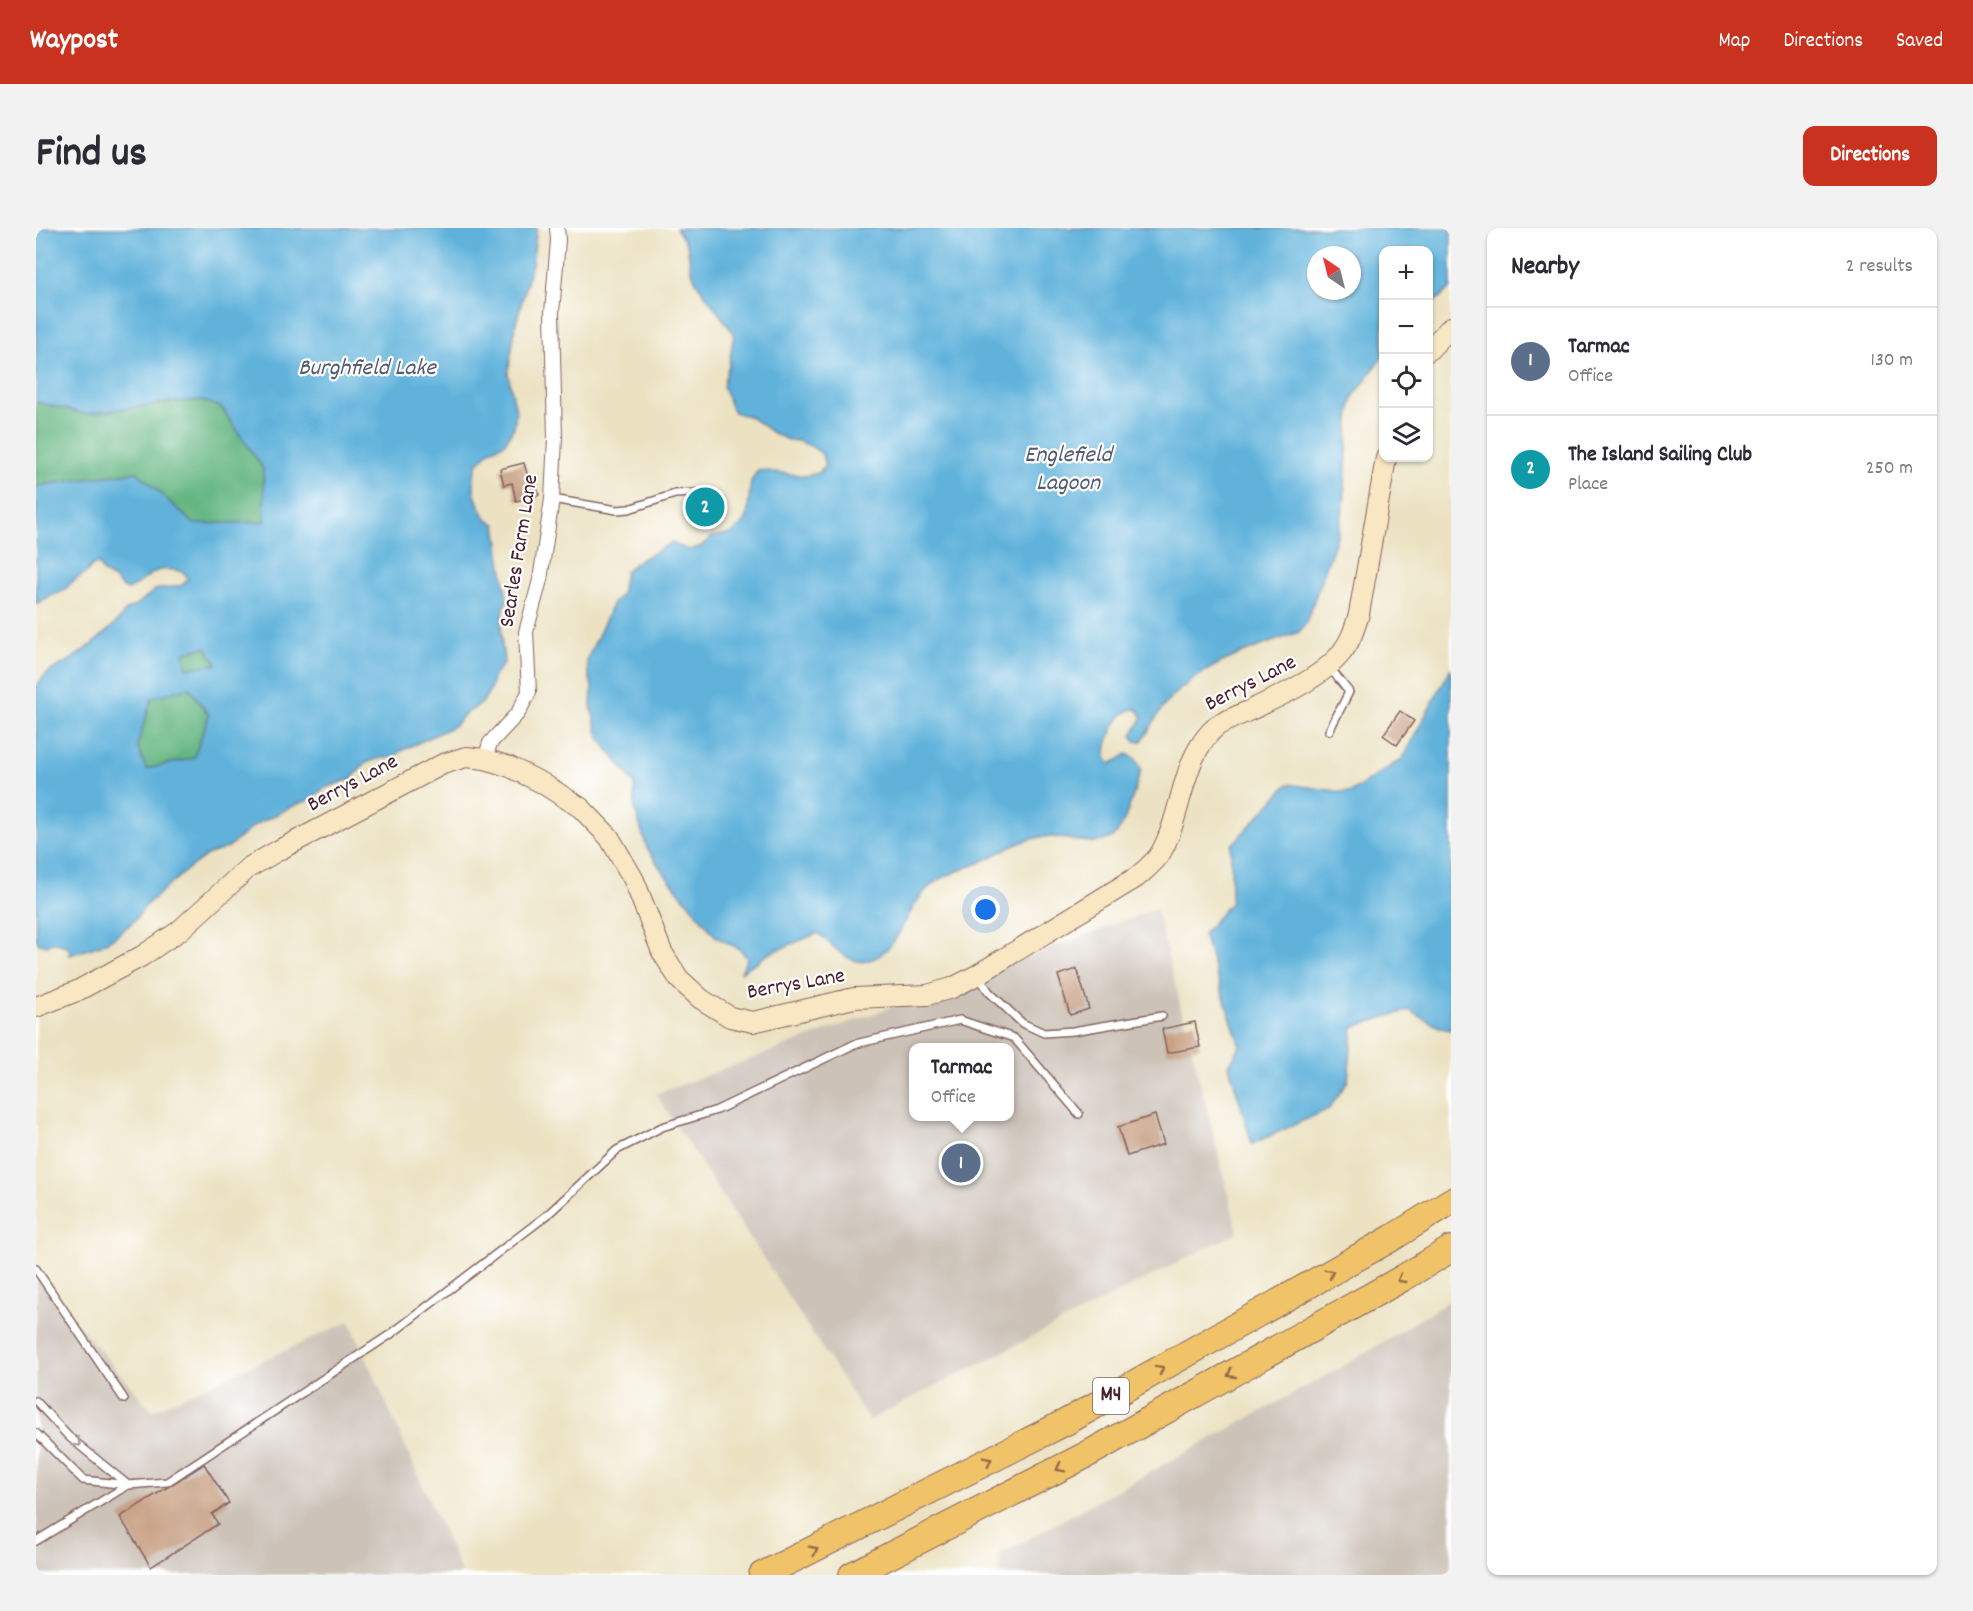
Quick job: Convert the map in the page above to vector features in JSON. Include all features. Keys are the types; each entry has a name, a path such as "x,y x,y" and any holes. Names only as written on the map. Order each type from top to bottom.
{"highway":[{"name":"M4","path":"762,1575 1066,1422 1392,1238 1451,1201"},
{"name":"M4","path":"852,1575 1098,1448 1451,1249"}],"street":[{"name":"Searles Farm Lane","path":"485,759 490,743 518,713 529,692 526,632 540,580 552,499 555,438 552,313 557,228"},
{"path":"1433,346 1451,327"},
{"name":"Berrys Lane","path":"36,1007 77,991 142,956 179,931 249,868 279,850 443,764 466,757 485,759 510,767 542,783 581,808 609,837 633,880 662,952 679,979 701,999 730,1017 753,1022 854,998 927,995 952,988 1137,877 1159,856 1173,827 1188,770 1208,734 1218,725 1317,677 1342,652 1352,635 1359,614 1385,462"}],"lane":[{"path":"552,499 617,510 629,509 675,494 696,493"},
{"path":"1328,666 1349,692 1329,731"},
{"path":"977,975 989,992 1022,1023 1044,1033 1073,1032 1162,1016"},
{"path":"36,1433 83,1480 128,1485 167,1482 391,1334 546,1216 617,1150 662,1127 717,1110 855,1044 960,1020 1014,1038 1079,1114"},
{"path":"36,1269 124,1399"},
{"path":"36,1401 68,1436 128,1485"},
{"path":"36,1541 128,1485"}],"shaded area":[{"path":"1156,909 1238,1232 869,1420 656,1094"},
{"path":"36,1275 152,1411 350,1321 462,1575 36,1575"},
{"path":"1451,1300 1451,1575 1000,1575 999,1555 1342,1367"}],"green space":[{"path":"201,400 221,407 263,468 265,522 194,524 137,472 36,486 36,402 85,414"},
{"path":"207,647 218,664 187,668 184,652"},
{"path":"189,687 209,715 194,758 146,769 137,745 152,697"}],"water":[{"name":"Burghfield Lake","path":"36,228 537,228 532,264 516,323 508,374 516,411 514,427 505,443 491,450 477,464 474,475 474,492 479,505 487,520 496,524 507,600 502,623 504,663 494,676 490,690 482,703 465,714 454,726 401,751 394,757 366,763 351,779 325,788 309,800 255,825 227,848 207,855 188,869 146,905 135,920 115,937 101,945 70,955 69,948 64,945 39,944 36,939 36,687 49,672 88,648 102,636 127,609 135,606 155,590 183,585 188,578 183,572 158,571 127,590 105,574 99,564 92,565 87,572 63,591 36,604 36,486 137,472 194,524 265,522 263,468 221,407 201,400 85,414 36,402","holes":["206,647 217,664 187,668 184,652","189,687 209,715 194,758 146,769 137,745 152,698"]},
{"name":"Englefield Lagoon","path":"676,228 1451,228 1451,288 1433,304 1433,246 1379,246 1379,361 1353,397 1349,419 1344,504 1338,534 1306,623 1299,632 1230,658 1197,676 1169,700 1141,742 1135,741 1132,735 1143,717 1137,709 1123,714 1112,732 1106,758 1111,764 1127,754 1135,758 1141,769 1126,815 1114,836 1098,842 1051,837 1034,838 942,878 927,889 918,900 889,947 879,956 867,961 847,957 818,933 770,953 741,972 747,958 741,950 716,937 661,869 647,848 635,810 634,783 599,738 591,706 592,687 587,660 613,603 621,595 625,572 636,562 671,543 689,550 700,547 712,537 732,533 740,527 747,517 751,481 758,470 806,476 818,473 825,466 822,454 811,446 788,440 773,433 751,417 733,412 723,386 734,334 696,282 687,245"},
{"path":"1451,668 1451,1030 1441,1028 1409,1010 1353,1027 1348,1081 1329,1109 1252,1144 1229,1065 1240,1046 1203,934 1231,902 1231,846 1288,784 1350,793 1402,759"}],"building":[{"path":"524,463 529,480 535,479 539,495 516,501 512,483 504,485 500,469"},
{"path":"699,498 710,498 710,516 699,516"},
{"path":"1400,711 1414,721 1397,745 1383,735"},
{"path":"1077,969 1089,1009 1070,1015 1058,975"},
{"path":"1195,1022 1200,1047 1167,1053 1162,1029"},
{"path":"1155,1115 1164,1144 1127,1156 1118,1127"},
{"path":"204,1464 229,1503 212,1514 218,1524 151,1567 120,1517"}],"place":[{"name":"The Island Sailing Club","path":"705,507"},
{"name":"Tarmac","path":"961,1163"}]}
